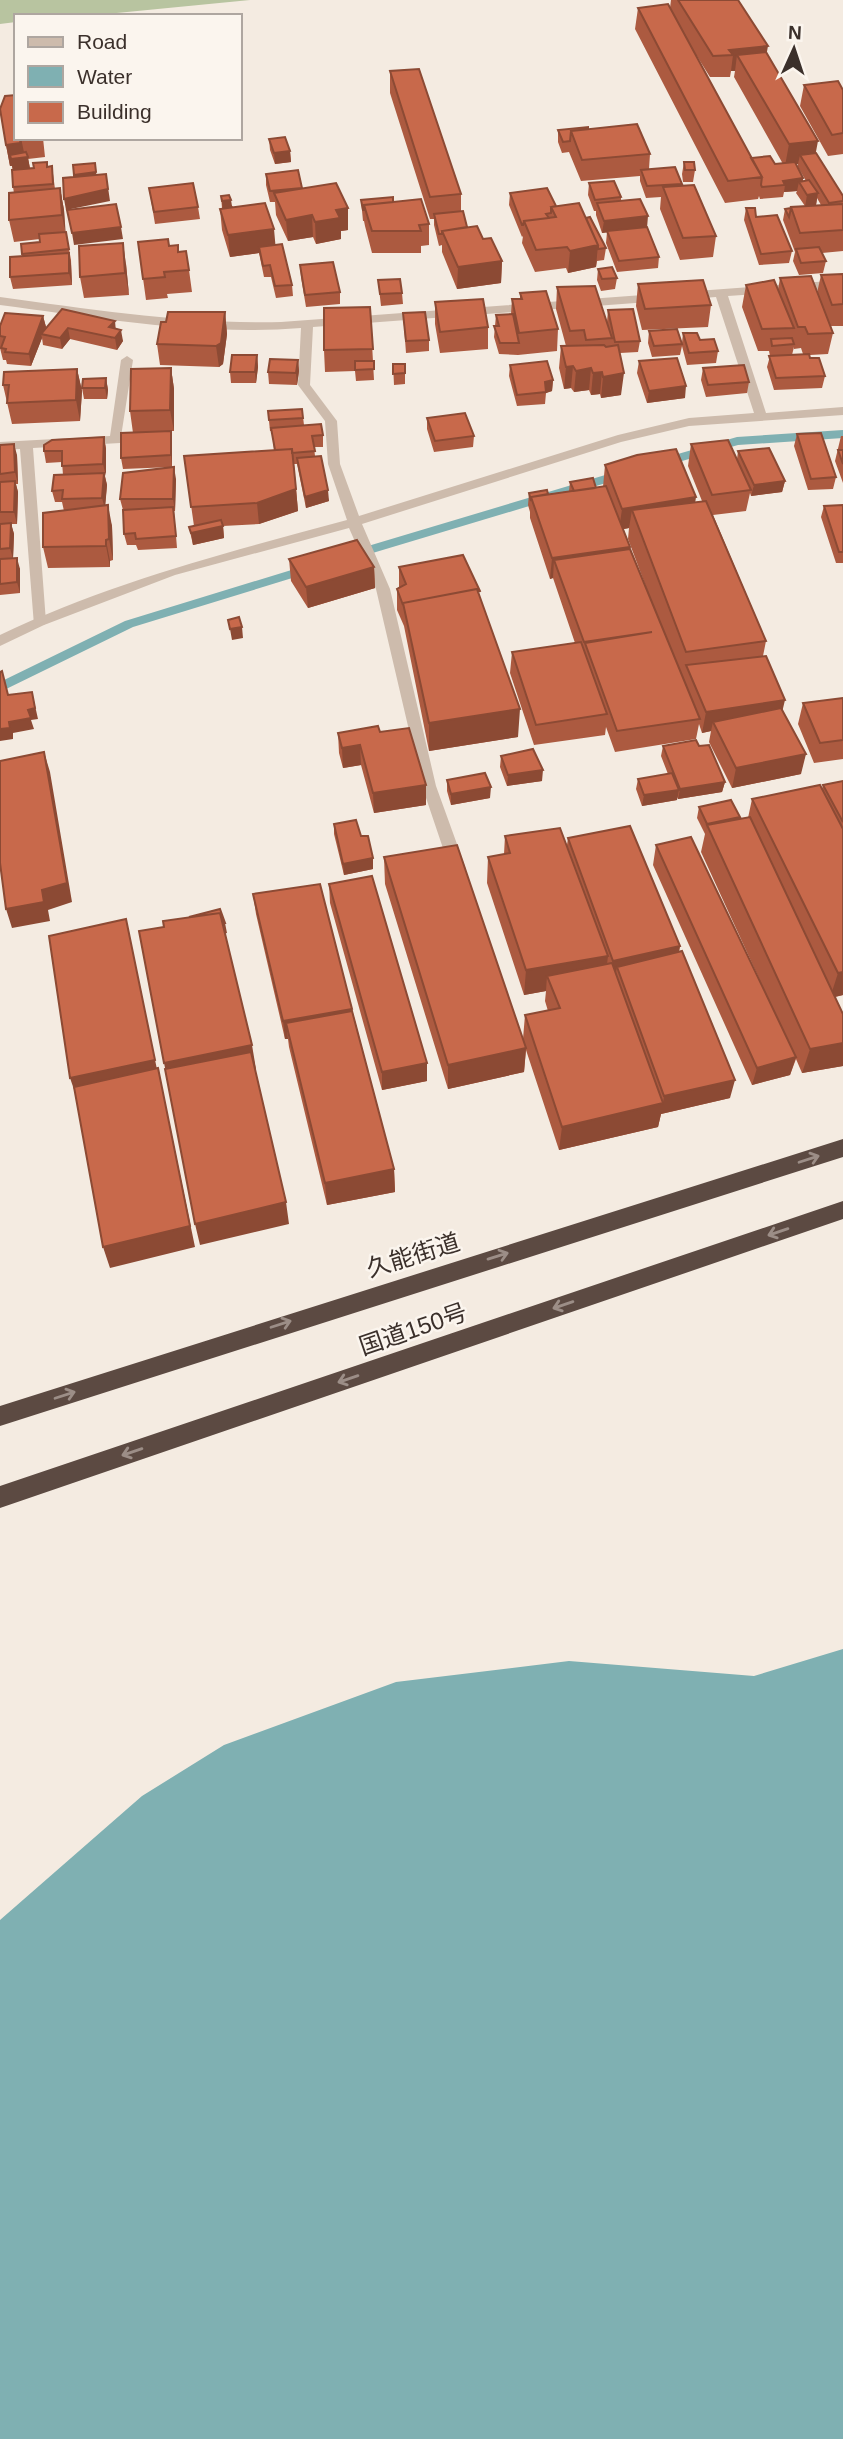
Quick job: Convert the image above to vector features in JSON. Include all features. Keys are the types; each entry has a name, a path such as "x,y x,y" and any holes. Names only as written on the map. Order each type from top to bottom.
{"highway":[{"name":"久能街道","path":"0,1416 357,1300 843,1148"},
{"name":"国道150号","path":"0,1497 843,1210"}],"street":[{"path":"0,300 164,323 216,327 307,324 843,284"},
{"path":"722,293 761,417"},
{"path":"307,324 304,385 331,421 334,464 354,523 383,589 429,786 461,877"},
{"path":"0,446 116,440 127,360"},
{"path":"0,641 39,622 170,572 354,523 618,439 689,422 843,411"},
{"path":"26,444 39,622"}],"green space":[{"path":"0,0 250,0 106,14 14,14 14,22 0,24"}],"water":[{"path":"843,1649 843,2439 0,2439 0,1920 142,1796 224,1745 396,1682 569,1661 754,1676"}],"building":[{"path":"678,0 738,0 768,46 729,50 733,55 713,56"},
{"path":"668,4 762,177 728,181 638,8"},
{"path":"766,52 818,141 789,144 737,55"},
{"path":"419,69 461,194 430,197 390,71"},
{"path":"838,81 843,90 843,133 832,135 804,85"},
{"path":"14,95 14,140 21,140 20,143 6,145 0,109 5,96"},
{"path":"637,124 650,154 582,160 571,131"},
{"path":"588,127 571,131 570,141 563,142 558,130"},
{"path":"285,137 290,151 274,153 269,139"},
{"path":"26,152 28,157 11,159 10,155"},
{"path":"816,153 843,196 843,201 829,203 800,155"},
{"path":"770,156 775,164 795,162 803,178 783,181 785,185 762,187 762,177 751,158"},
{"path":"47,162 47,167 52,166 53,184 13,187 12,170 34,168 33,163"},
{"path":"684,162 694,162 695,170 685,170"},
{"path":"95,163 96,172 74,175 73,165"},
{"path":"675,167 682,184 647,186 641,170"},
{"path":"298,170 302,188 270,191 266,174"},
{"path":"106,174 108,189 64,199 63,178"},
{"path":"809,180 818,193 807,195 799,182"},
{"path":"614,181 621,197 595,200 589,183"},
{"path":"193,183 198,207 154,212 149,188"},
{"path":"336,183 348,208 336,210 340,218 315,222 312,215 286,220 274,193"},
{"path":"694,185 716,236 683,238 663,187"},
{"path":"60,188 62,215 9,220 9,193"},
{"path":"547,188 556,206 551,207 551,213 546,214 549,218 524,221 522,225 510,193"},
{"path":"229,195 231,200 222,201 221,196"},
{"path":"393,197 393,202 364,205 363,210 361,200"},
{"path":"421,199 429,224 419,225 421,231 372,231 364,205"},
{"path":"640,199 648,216 604,221 597,203"},
{"path":"265,203 274,229 228,235 220,209"},
{"path":"579,203 598,245 570,251 567,247 536,250 524,221 556,217 551,207"},
{"path":"116,204 121,227 72,233 67,210"},
{"path":"843,204 843,230 800,233 791,207"},
{"path":"746,208 755,208 756,217 777,215 792,251 761,254"},
{"path":"463,211 467,227 442,231 442,234 439,234 434,214"},
{"path":"590,217 606,248 598,249 586,218"},
{"path":"477,226 483,239 491,238 502,261 458,267 442,231"},
{"path":"647,227 659,257 619,261 607,231"},
{"path":"66,232 69,249 22,254 21,244 40,242 39,234"},
{"path":"168,239 169,246 178,245 178,252 186,251 189,270 164,272 165,277 143,279 138,242"},
{"path":"123,243 125,273 80,277 79,246"},
{"path":"282,244 292,285 275,286 270,265 263,266 259,247"},
{"path":"819,247 826,261 801,263 796,249"},
{"path":"69,253 69,273 10,277 10,257"},
{"path":"333,262 340,292 305,295 300,265"},
{"path":"612,267 617,278 602,279 598,269"},
{"path":"843,274 843,304 832,305 821,275"},
{"path":"811,276 833,333 808,334 805,327 798,327 780,278"},
{"path":"400,279 402,293 380,294 378,280"},
{"path":"703,280 711,305 645,309 638,284"},
{"path":"774,280 794,328 762,329 746,285"},
{"path":"595,286 612,338 586,340 584,330 570,331 557,287"},
{"path":"546,291 558,329 519,333 512,299 522,299 520,293"},
{"path":"483,299 488,327 440,332 435,302"},
{"path":"370,307 373,349 324,350 324,308"},
{"path":"62,309 115,321 109,327 121,330 115,338 68,328 60,338 41,334"},
{"path":"633,309 640,341 615,342 608,310"},
{"path":"168,312 225,312 221,343 216,346 157,344 161,322 166,322"},
{"path":"425,312 429,340 406,341 403,313"},
{"path":"5,313 43,316 29,354 5,352 6,349 1,348 5,337 0,336 0,326"},
{"path":"513,314 519,343 500,343 494,326 499,326 496,315"},
{"path":"677,329 682,344 654,346 649,331"},
{"path":"683,333 697,333 700,340 714,339 718,351 689,353"},
{"path":"792,338 794,344 772,346 771,339"},
{"path":"618,345 624,373 603,377 602,372 593,373 591,368 576,371 573,366 566,367 561,346"},
{"path":"809,354 810,358 819,358 825,376 776,378 769,356"},
{"path":"232,355 257,355 255,372 230,372"},
{"path":"677,358 686,386 649,391 639,361"},
{"path":"270,359 298,360 296,373 268,372"},
{"path":"355,361 374,361 374,369 355,370"},
{"path":"547,361 553,380 545,382 546,392 517,395 510,365"},
{"path":"393,364 405,364 405,373 393,374"},
{"path":"744,365 749,382 708,385 703,368"},
{"path":"171,368 170,410 130,411 131,369"},
{"path":"77,369 76,400 7,403 9,385 3,385 4,372"},
{"path":"106,378 105,388 82,388 83,379"},
{"path":"302,409 303,418 269,420 268,411"},
{"path":"465,413 474,436 435,441 427,418"},
{"path":"321,424 323,435 312,436 315,451 292,453 292,449 275,450 271,428"},
{"path":"171,431 171,455 121,458 121,433"},
{"path":"821,433 836,477 811,479 797,434"},
{"path":"104,437 103,464 62,466 62,451 44,451 44,445 52,440"},
{"path":"728,440 751,490 712,495 691,444"},
{"path":"14,444 15,472 0,474 0,445"},
{"path":"769,448 785,481 754,485 738,451"},
{"path":"292,449 296,489 257,503 191,507 184,456"},
{"path":"676,449 696,497 622,509 605,465 637,455"},
{"path":"838,450 843,450 843,464"},
{"path":"321,456 328,490 305,497 297,458"},
{"path":"174,467 173,499 120,499 123,473"},
{"path":"104,473 102,498 62,499 63,490 52,491 54,475"},
{"path":"593,478 596,488 574,491 570,482"},
{"path":"15,481 14,512 0,512 0,482"},
{"path":"606,486 630,547 552,558 531,497"},
{"path":"547,490 548,494 531,497 531,501 529,493"},
{"path":"706,501 766,641 686,652 632,510"},
{"path":"108,505 109,539 106,540 106,546 43,547 43,513"},
{"path":"843,505 843,552 839,552 824,506"},
{"path":"173,507 176,536 136,539 135,533 124,534 123,510"},
{"path":"221,520 223,526 191,533 189,527"},
{"path":"11,523 10,548 0,549 0,524"},
{"path":"357,540 374,567 306,587 289,559"},
{"path":"630,549 700,719 617,731 585,643 652,632 584,642 554,560"},
{"path":"463,555 480,591 477,589 403,605 397,589 406,584 399,567"},
{"path":"17,558 17,582 0,584 0,559"},
{"path":"477,589 520,709 429,723 403,603"},
{"path":"239,617 242,627 230,629 228,620"},
{"path":"581,642 607,714 536,725 512,652"},
{"path":"766,656 785,700 706,712 686,665"},
{"path":"2,671 8,695 32,692 35,708 28,710 31,718 9,722 10,728 0,729 0,672"},
{"path":"843,698 843,740 820,743 803,703"},
{"path":"781,708 806,754 736,768 713,722"},
{"path":"378,726 380,732 409,728 426,785 373,793 360,745 342,748 338,733"},
{"path":"696,740 699,746 709,745 725,782 680,789 663,746"},
{"path":"533,749 543,770 508,775 501,756"},
{"path":"44,752 67,883 42,890 44,902 6,909 0,863 0,761"},
{"path":"485,773 491,787 451,794 447,780"},
{"path":"672,773 679,790 644,795 638,779"},
{"path":"843,781 843,822 823,785"},
{"path":"820,785 843,829 843,972 838,973 752,799"},
{"path":"731,800 740,817 707,824 699,807"},
{"path":"750,817 843,1014 843,1043 810,1049 707,825"},
{"path":"356,820 361,836 368,836 373,858 343,864 334,824"},
{"path":"630,826 680,946 613,961 568,838"},
{"path":"560,828 608,956 526,970 488,857 510,853 505,836"},
{"path":"691,837 796,1057 757,1068 656,845"},
{"path":"457,845 526,1048 448,1065 384,857"},
{"path":"372,876 427,1063 382,1072 329,884"},
{"path":"320,884 352,1009 283,1021 253,894"},
{"path":"220,909 225,923 220,913 189,917"},
{"path":"220,913 252,1045 164,1063 139,931 164,927 163,921"},
{"path":"126,919 155,1060 70,1078 49,936"},
{"path":"682,951 735,1080 664,1096 617,967"},
{"path":"612,963 663,1103 562,1127 525,1015 560,1008 547,976"},
{"path":"352,1011 394,1169 325,1183 286,1023"},
{"path":"251,1052 286,1202 195,1224 165,1069"},
{"path":"158,1068 190,1226 103,1247 74,1087"}],"waterway":[{"path":"661,463 737,441 843,434"},
{"path":"352,555 622,474"},
{"path":"0,687 129,624 311,568"}]}
